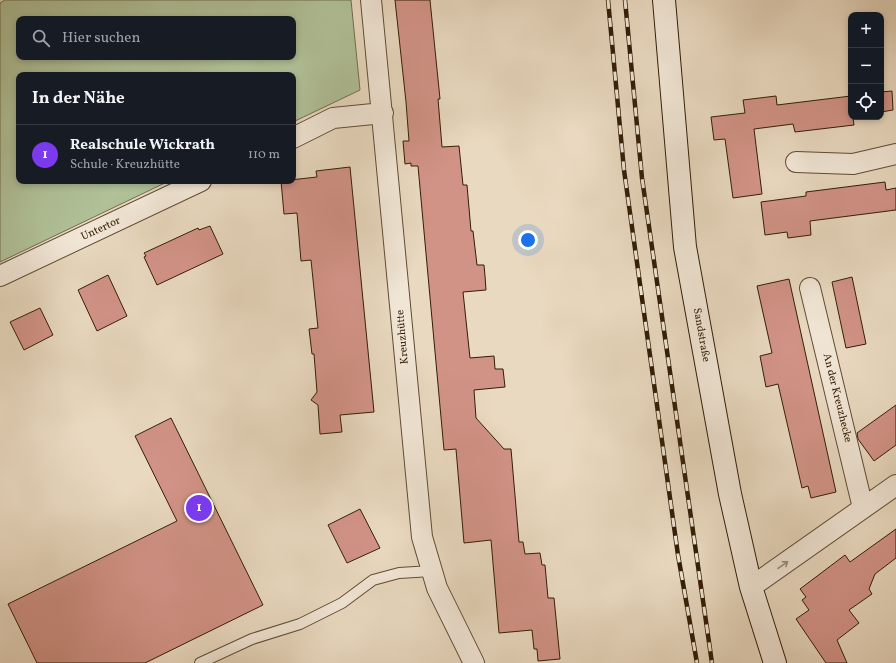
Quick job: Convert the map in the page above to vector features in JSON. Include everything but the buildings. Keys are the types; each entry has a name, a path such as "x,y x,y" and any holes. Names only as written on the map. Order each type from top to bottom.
{"main road":[{"name":"Sandstraße","path":"664,0 685,247 730,494 751,587 775,663"}],"street":[{"name":"Kreuzhütte","path":"371,0 422,537 437,588 474,663"},
{"path":"296,136 333,118 382,113"},
{"path":"796,162 853,164 896,154"},
{"name":"Untertor","path":"0,276 195,184"},
{"name":"An der Kreuzhecke","path":"810,288 863,508"},
{"path":"751,587 896,485"}],"lane":[{"path":"200,663 252,639 300,624 342,603 373,580 399,573 432,571"}],"green space":[{"path":"5,0 351,0 360,90 296,121 296,72 16,72 16,184 163,184 0,262 0,3"}],"railway":[{"path":"608,0 624,170 678,555 697,663"},
{"path":"625,0 642,178 712,663"}],"place":[{"name":"Realschule Wickrath","path":"199,508"}]}
